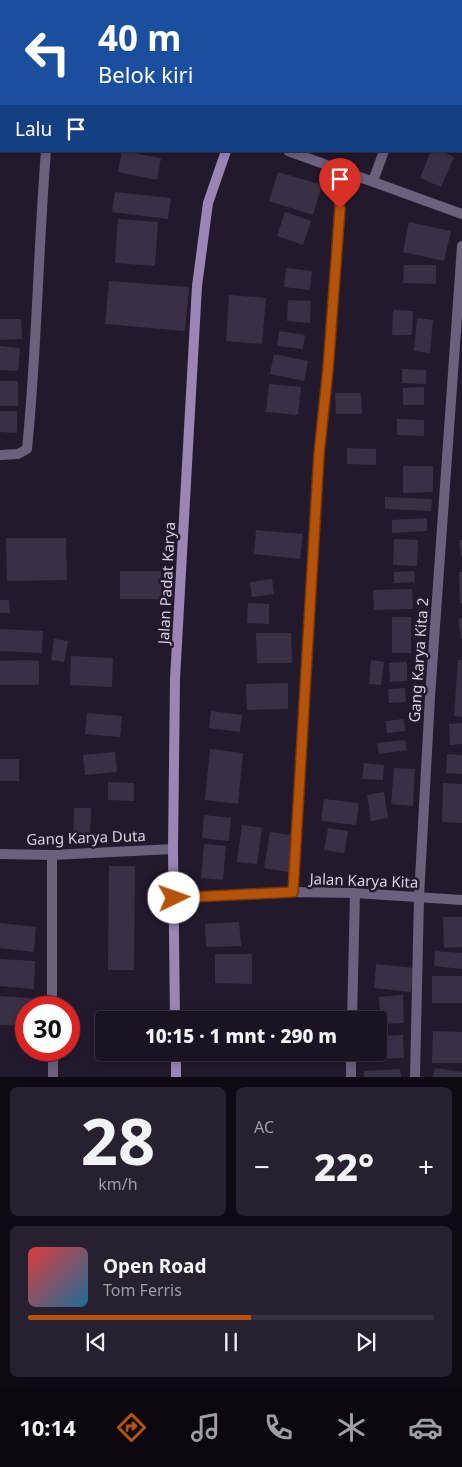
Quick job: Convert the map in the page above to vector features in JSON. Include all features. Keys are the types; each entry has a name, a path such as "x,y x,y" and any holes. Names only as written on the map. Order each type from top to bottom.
{"street":[{"path":"0,455 18,454 27,449 46,152"},
{"name":"Jalan Padat Karya","path":"175,1011 172,849 175,679 196,286 208,203 225,152"},
{"path":"291,152 462,214"},
{"path":"373,181 384,152"},
{"path":"293,892 319,454 328,369 342,170"},
{"name":"Gang Karya Kita 2","path":"415,1077 419,897 432,677 462,246"},
{"name":"Gang Karya Duta","path":"0,854 52,855 172,849"},
{"path":"52,855 52,996"},
{"name":"Jalan Karya Kita","path":"174,898 293,892 355,892 462,900"},
{"path":"352,1011 355,892"},
{"path":"53,1061 53,1077"},
{"path":"176,1061 176,1077"},
{"path":"351,1061 351,1077"}],"building":[{"path":"122,152 161,158 157,180 118,172"},
{"path":"431,152 443,152 454,157 441,187 420,178"},
{"path":"278,172 322,185 313,215 269,201"},
{"path":"115,192 171,198 168,219 112,212"},
{"path":"285,212 311,221 303,245 277,236"},
{"path":"118,219 158,222 155,266 115,263"},
{"path":"409,222 451,231 444,261 403,252"},
{"path":"404,265 436,265 436,284 403,283"},
{"path":"286,268 312,271 310,290 284,287"},
{"path":"109,281 189,287 185,331 105,324"},
{"path":"229,295 266,298 262,344 226,341"},
{"path":"288,300 311,301 310,323 287,321"},
{"path":"393,310 413,311 412,335 392,335"},
{"path":"417,318 433,320 430,353 414,351"},
{"path":"0,319 21,319 22,339 0,340"},
{"path":"279,331 305,335 303,349 277,346"},
{"path":"0,346 20,348 18,371 0,370"},
{"path":"274,354 308,361 304,381 270,374"},
{"path":"402,369 426,370 426,384 402,383"},
{"path":"0,381 18,381 18,406 0,406"},
{"path":"269,384 301,387 298,415 266,412"},
{"path":"424,387 424,405 403,405 403,388"},
{"path":"335,393 361,393 362,414 336,414"},
{"path":"0,411 17,411 17,433 0,432"},
{"path":"397,419 424,420 424,436 397,435"},
{"path":"347,448 376,449 376,465 347,464"},
{"path":"403,466 433,466 433,492 403,493"},
{"path":"385,497 432,499 431,511 385,509"},
{"path":"427,518 427,531 392,533 392,520"},
{"path":"256,530 303,534 300,559 254,554"},
{"path":"6,538 66,538 67,580 7,581"},
{"path":"394,539 418,540 417,566 393,565"},
{"path":"459,540 462,540 462,556 461,556"},
{"path":"120,571 161,571 161,599 120,599"},
{"path":"414,571 415,582 394,583 394,572"},
{"path":"459,572 462,572 462,603 460,604"},
{"path":"272,579 274,594 252,597 250,582"},
{"path":"412,589 413,609 374,610 373,590"},
{"path":"0,600 9,600 10,613 0,613"},
{"path":"248,603 269,604 269,624 247,623"},
{"path":"392,617 411,617 411,653 392,653"},
{"path":"462,618 462,639 461,639 458,619"},
{"path":"0,629 43,631 42,653 0,651"},
{"path":"256,633 291,633 292,663 257,663"},
{"path":"54,639 68,641 64,662 51,660"},
{"path":"71,656 113,658 112,687 70,685"},
{"path":"371,660 384,662 381,685 369,684"},
{"path":"458,660 462,660 462,717 454,716"},
{"path":"0,661 39,661 39,685 0,685"},
{"path":"407,662 407,681 390,682 389,663"},
{"path":"288,683 288,709 247,710 246,684"},
{"path":"405,688 406,702 389,703 388,689"},
{"path":"211,711 242,715 240,732 209,728"},
{"path":"87,713 122,716 120,737 85,734"},
{"path":"404,719 405,731 387,733 386,721"},
{"path":"462,723 462,744 450,745 449,724"},
{"path":"405,740 407,750 379,754 377,743"},
{"path":"210,749 243,753 238,804 205,800"},
{"path":"115,752 117,772 85,775 83,755"},
{"path":"447,754 462,755 462,774 446,773"},
{"path":"0,759 19,759 19,781 0,781"},
{"path":"364,763 384,765 383,780 362,779"},
{"path":"394,768 415,769 413,806 391,804"},
{"path":"108,782 134,783 134,801 108,800"},
{"path":"443,783 462,784 462,823 442,822"},
{"path":"384,792 388,818 371,821 367,795"},
{"path":"324,799 359,803 356,825 321,821"},
{"path":"74,808 91,808 90,838 73,837"},
{"path":"204,815 231,818 229,841 202,838"},
{"path":"242,825 262,828 257,864 237,862"},
{"path":"328,828 348,831 344,853 324,850"},
{"path":"270,832 295,836 289,872 264,868"},
{"path":"204,844 226,846 223,880 201,878"},
{"path":"109,866 135,866 134,970 108,970"},
{"path":"443,917 462,917 462,947 444,948"},
{"path":"239,922 241,946 206,947 205,924"},
{"path":"0,923 36,927 34,952 0,948"},
{"path":"435,951 462,953 462,969 434,966"},
{"path":"215,954 252,954 252,984 215,983"},
{"path":"0,959 35,961 34,989 0,986"},
{"path":"376,964 414,968 411,992 374,988"},
{"path":"432,976 462,976 462,1003 432,1003"},
{"path":"403,995 404,1023 387,1024 387,1011 380,1011 379,997"},
{"path":"0,996 15,997 15,1026 0,1025"},
{"path":"433,1031 462,1032 462,1063 432,1063"},
{"path":"403,1035 404,1058 387,1059 387,1036"},
{"path":"435,1068 462,1072 462,1077 433,1077"},
{"path":"400,1069 401,1077 364,1077 364,1071"}],"route":[{"path":"174,898 293,892 319,454 328,369 340,209"}]}
